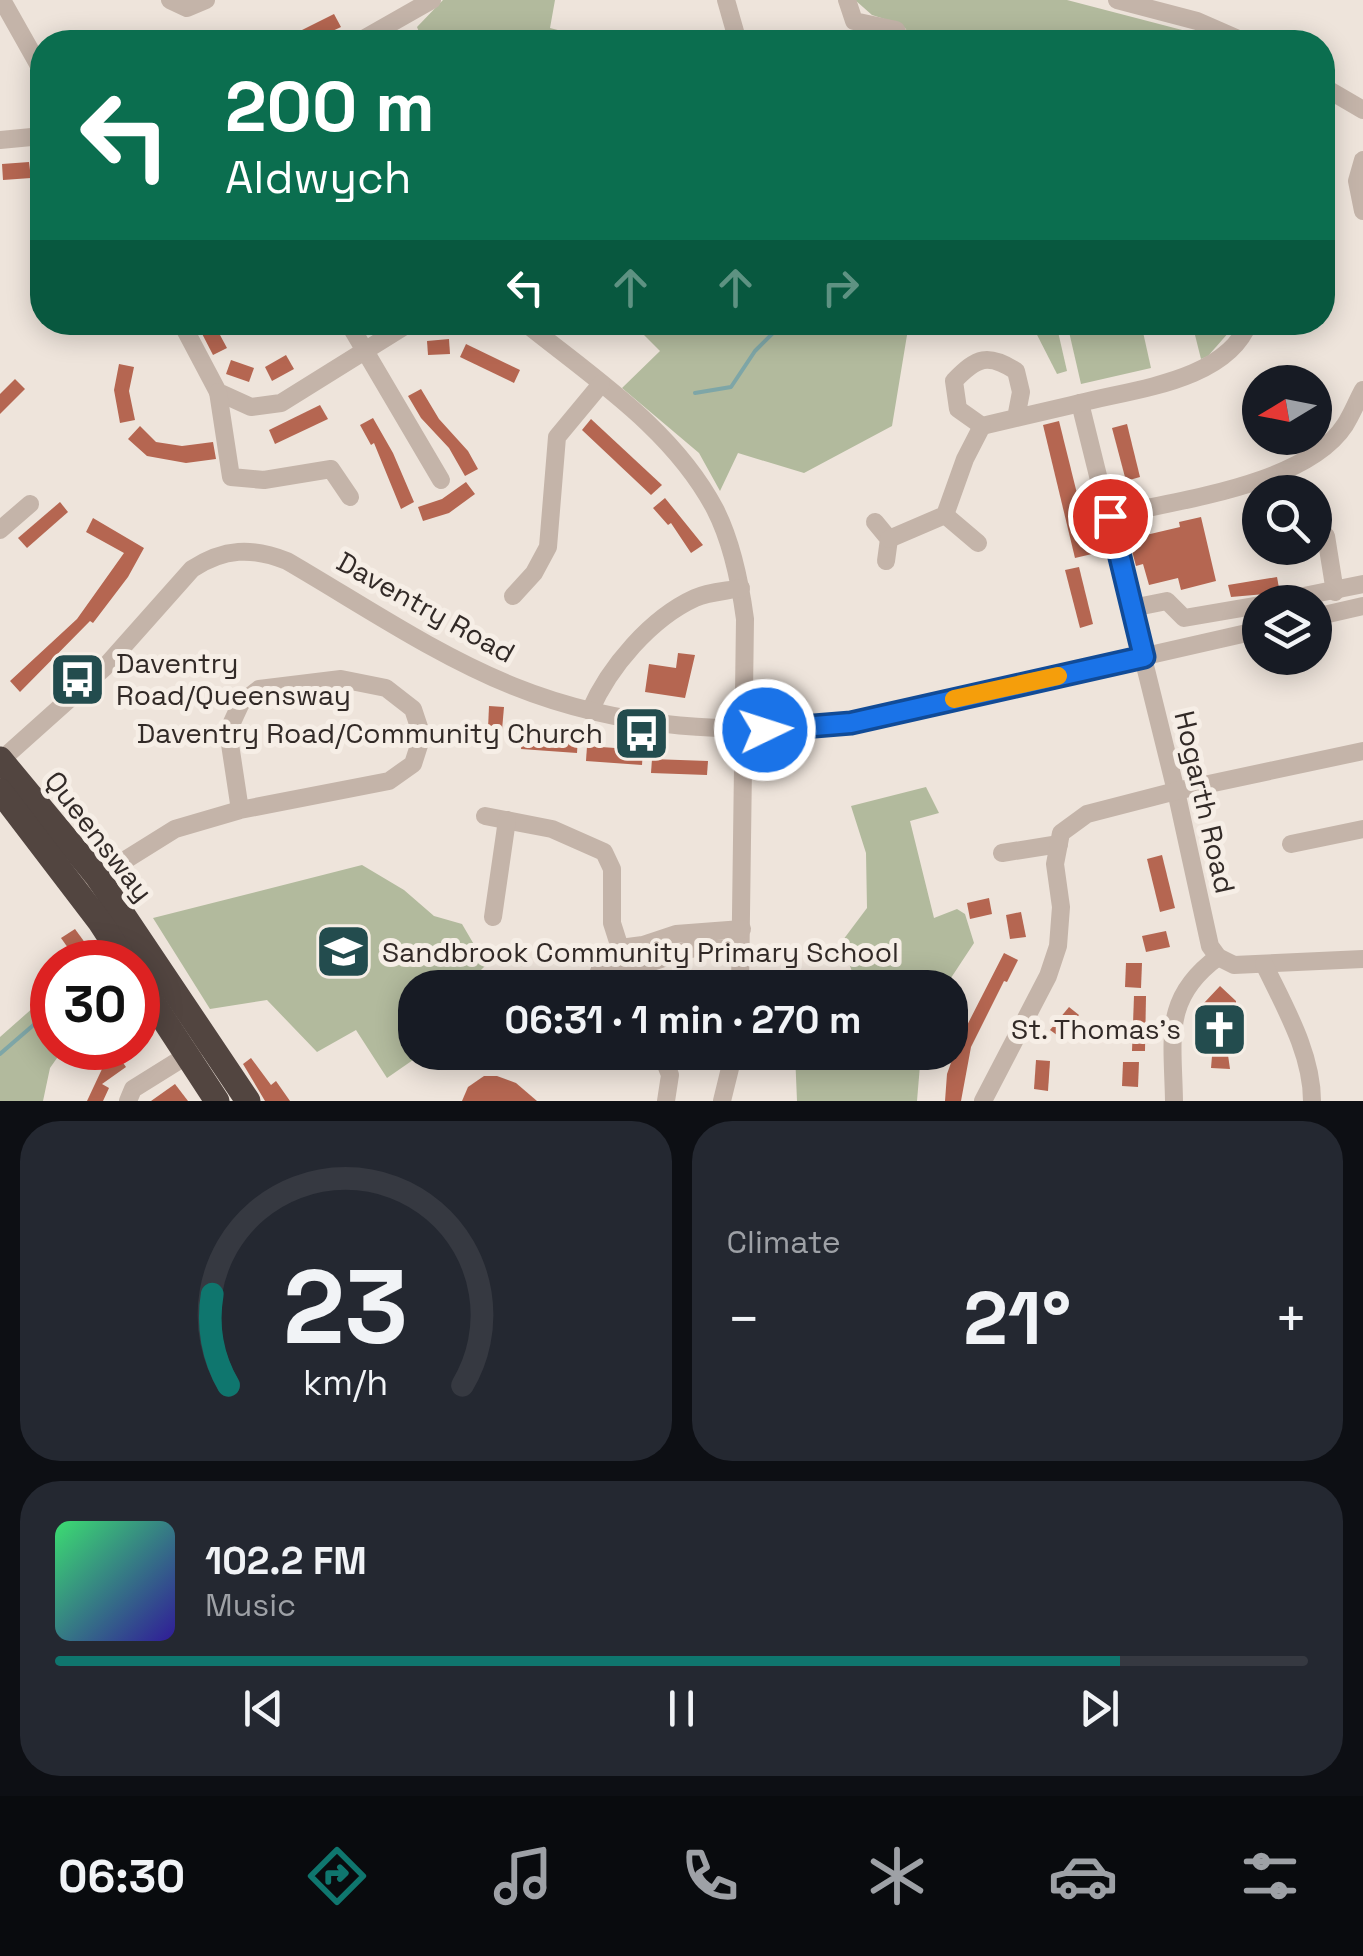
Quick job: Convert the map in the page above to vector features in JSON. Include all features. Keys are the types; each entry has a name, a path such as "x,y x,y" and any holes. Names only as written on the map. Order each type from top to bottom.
{"highway":[{"name":"Queensway","path":"0,760 198,1049 217,1101"},
{"name":"Queensway","path":"0,791 87,884 115,940"},
{"name":"Queensway","path":"160,1005 248,1101"}],"street":[{"path":"2,0 30,50"},
{"path":"170,0 187,8 206,0"},
{"path":"379,30 432,0"},
{"path":"726,0 735,30"},
{"path":"847,0 854,21 896,30"},
{"path":"1117,0 1217,30"},
{"path":"1335,94 1363,110"},
{"path":"0,140 30,137"},
{"path":"1363,160 1357,181 1363,212"},
{"path":"187,335 218,392 231,477 264,480 331,468 350,497"},
{"path":"355,335 441,480"},
{"path":"218,392 250,407 281,403 390,335"},
{"path":"540,335 649,424 684,464 714,508 741,588 745,619 741,970"},
{"path":"1016,418 1022,392 1016,371 997,359 972,362 954,381 958,409 982,426 1080,403 1185,367 1224,359 1240,335"},
{"path":"512,596 534,573 548,546 557,436 601,384"},
{"path":"1110,516 1270,478 1306,462 1344,428 1363,390"},
{"name":"Hogarth Road","path":"1080,403 1144,657 1210,946 1218,957"},
{"path":"890,539 945,515 965,459 982,426"},
{"path":"0,530 30,504"},
{"path":"945,515 981,547"},
{"path":"874,522 890,539"},
{"path":"886,560 890,539"},
{"name":"Daventry Road","path":"0,760 104,668 192,568 234,551 258,552 287,561 466,664 516,687 620,719 742,730 851,723 1242,634"},
{"path":"1331,565 1335,592"},
{"path":"1332,592 1363,584"},
{"path":"590,711 614,670 644,634 695,598 741,588"},
{"path":"1132,608 1166,602 1184,618 1242,608"},
{"path":"1332,613 1363,606"},
{"path":"87,884 175,829 240,810 389,782 413,764 422,736 413,709 386,688 341,678 258,689 241,703 228,732 240,810"},
{"path":"983,1101 1048,976 1058,946 1061,907 1055,864 1061,832 1087,814 1363,751"},
{"path":"485,816 552,830 604,852 612,869 612,923 620,948"},
{"path":"493,916 507,820"},
{"path":"1291,844 1363,829"},
{"path":"1002,854 1059,844"},
{"path":"603,970 610,953 620,948 676,934 742,928"},
{"path":"628,970 694,948 742,950"},
{"path":"1174,1101 1173,1025 1180,996 1194,974 1218,957 1234,966 1363,958"},
{"path":"1264,964 1294,1028 1312,1086 1312,1101"},
{"path":"128,1101 133,1089 198,1049"},
{"path":"666,1101 668,1070"},
{"path":"722,1101 730,1070"}],"green space":[{"path":"443,0 555,0 550,28 558,30 418,30"},
{"path":"855,0 1067,0 1182,30 906,30 900,24 872,15"},
{"path":"644,335 907,335 892,426 804,473 738,453 720,491 699,453 622,388 660,351"},
{"path":"1037,335 1059,335 1067,371 1057,374"},
{"path":"1070,335 1144,335 1151,368 1081,384"},
{"path":"1195,335 1226,335 1208,356 1201,359"},
{"path":"926,787 939,813 910,821 934,918 957,909 965,914 974,943 956,970 851,970 843,940 867,908 866,853 851,806"},
{"path":"362,865 404,890 434,916 462,924 489,962 481,970 398,970 399,1070 387,1078 356,1030 317,1052 267,1000 210,1009 153,918"},
{"path":"30,1010 30,1070 50,1070 43,1101 0,1101 0,1037"},
{"path":"796,1070 920,1070 917,1101 797,1101"}],"building":[{"path":"334,14 341,27 335,30 302,30"},
{"path":"29,162 30,178 3,180 2,164"},
{"path":"203,335 220,335 227,348 213,355"},
{"path":"449,339 450,354 428,355 427,341"},
{"path":"466,344 520,370 514,383 460,357"},
{"path":"286,355 294,369 272,381 265,367"},
{"path":"231,360 254,368 249,382 226,374"},
{"path":"119,364 134,367 129,391 135,420 120,423 114,390"},
{"path":"15,379 25,389 0,414 0,394"},
{"path":"421,389 478,469 465,476 449,448 421,418 408,396"},
{"path":"320,405 328,419 275,444 269,430"},
{"path":"373,418 414,502 401,509 374,443 371,445 360,425"},
{"path":"591,419 662,485 651,495 582,430"},
{"path":"1059,421 1092,554 1075,558 1043,425"},
{"path":"1127,424 1140,477 1126,481 1112,428"},
{"path":"140,426 156,442 182,446 213,442 216,459 186,463 147,456 128,439"},
{"path":"466,482 475,494 449,513 423,521 418,507 442,499"},
{"path":"665,498 703,545 691,553 671,523 668,525 653,508"},
{"path":"60,502 68,512 27,548 18,538"},
{"path":"1201,517 1216,581 1181,590 1178,578 1149,585 1143,564 1136,566 1129,539 1180,527 1179,522"},
{"path":"93,518 144,548 128,577 93,623 90,621 20,692 10,681 77,619 124,553 86,532"},
{"path":"1079,567 1093,624 1080,628 1065,570"},
{"path":"1277,577 1278,585 1242,585 1242,596 1231,597 1228,585"},
{"path":"678,653 695,655 685,698 645,692 649,664 676,668"},
{"path":"489,706 504,707 502,730 488,729"},
{"path":"522,735 578,738 577,753 521,749"},
{"path":"587,746 643,750 642,765 586,761"},
{"path":"652,759 708,761 707,775 651,773"},
{"path":"1162,855 1175,908 1160,912 1147,859"},
{"path":"989,898 992,914 970,919 967,903"},
{"path":"1021,912 1026,937 1010,939 1006,915"},
{"path":"75,929 83,940 62,940"},
{"path":"1166,931 1170,947 1146,952 1142,936"},
{"path":"1004,953 1018,960 971,1047 968,1063 968,1023"},
{"path":"1126,963 1142,963 1141,988 1125,987"},
{"name":"St. Thomas's","path":"1220,986 1236,1001 1237,1055 1228,1055 1230,1069 1211,1068 1212,1056 1205,1056 1204,1003"},
{"path":"1134,996 1146,996 1145,1051 1132,1051"},
{"path":"1069,1007 1079,1015 1061,1038 1050,1030"},
{"path":"251,1058 271,1085 276,1081 290,1101 265,1101 243,1064"},
{"path":"1036,1060 1050,1061 1048,1091 1034,1089"},
{"path":"1123,1062 1139,1062 1138,1087 1122,1086"},
{"path":"102,1070 122,1070 102,1084 109,1088 103,1101 87,1101"},
{"path":"948,1070 967,1070 961,1101 945,1101"},
{"path":"484,1076 516,1083 537,1101 462,1101 468,1087"},
{"path":"175,1084 188,1101 151,1101"}],"waterway":[{"path":"695,393 731,387 771,335"},
{"path":"0,1054 30,1028"}],"slow traffic":[{"path":"954,699 1058,676"}],"place":[{"name":"Daventry Road/Queensway","path":"77,679"},
{"name":"Daventry Road/Community Church","path":"642,733"},
{"name":"Sandbrook Community Primary School","path":"343,952"},
{"name":"St. Thomas's","path":"1220,1029"}],"route":[{"path":"765,730 851,723 1144,657 1110,516"}]}
